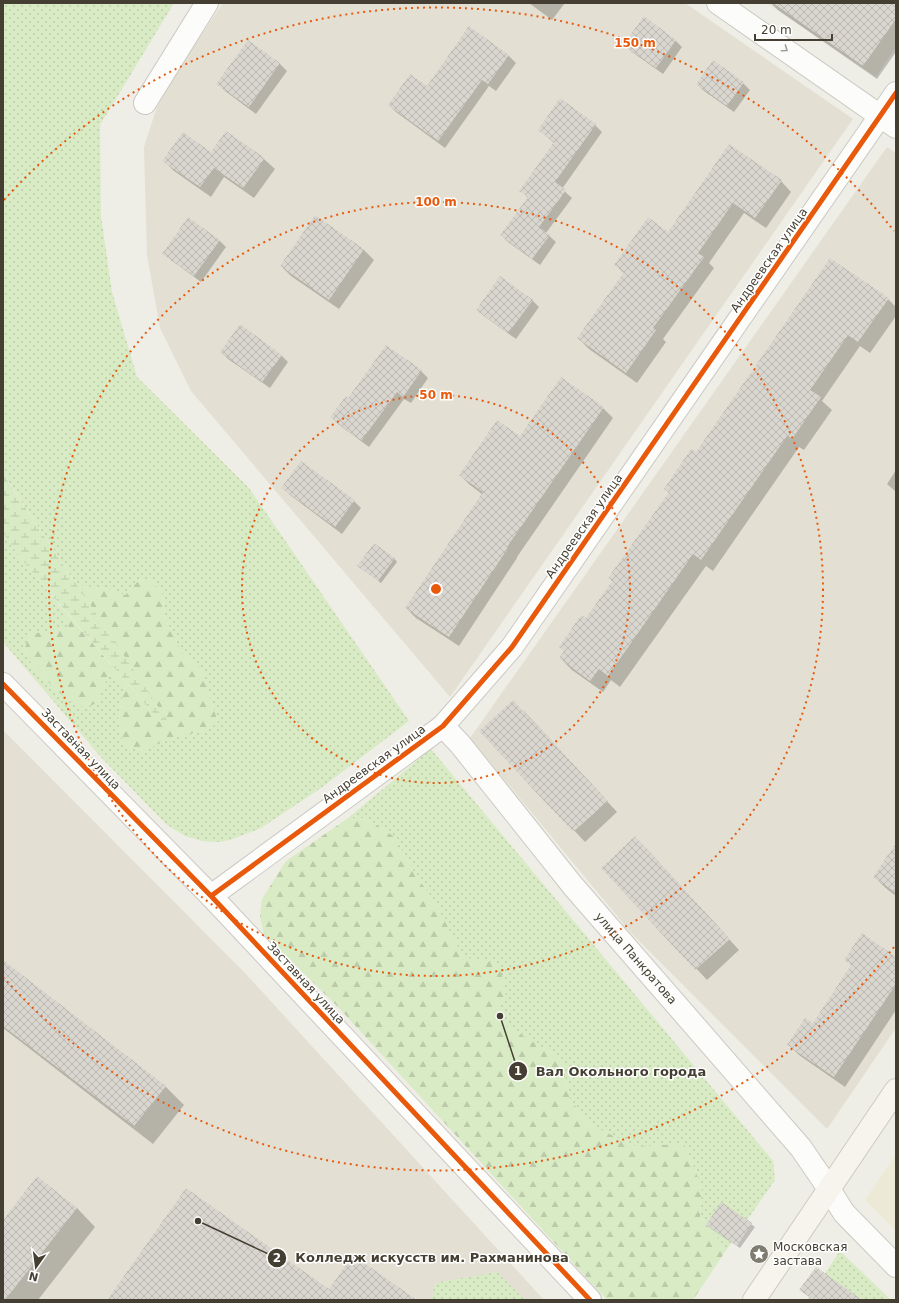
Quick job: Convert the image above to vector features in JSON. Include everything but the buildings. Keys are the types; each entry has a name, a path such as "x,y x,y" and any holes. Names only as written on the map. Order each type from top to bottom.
{"main road":[{"path":"754,1300 896,1090"}],"street":[{"path":"145,103 207,3"},
{"path":"718,3 888,121"},
{"name":"Андреевская улица","path":"210,896 443,726 512,647 888,121 896,93"},
{"name":"Заставная улица","path":"3,684 210,896 590,1300"},
{"name":"улица Панкратова","path":"443,726 460,744 573,886 801,1148 844,1213 896,1266"}],"shaded area":[{"path":"223,3 685,3 853,119 450,697 191,391 160,328 147,255 144,147 157,107 177,71"},
{"path":"767,3 896,3 896,47 876,77"},
{"path":"887,147 896,153 896,1028 827,1129 632,934 470,738"},
{"path":"3,730 245,973 544,1300 3,1300"},
{"path":"896,1154 896,1231 865,1200"}],"green space":[{"path":"3,3 174,3 100,125 101,216 112,292 137,377 249,488 409,721 321,788 261,828 230,840 220,842 202,841 185,836 166,824 100,756 3,642 3,533 21,559 57,602 69,627 29,634 24,651 34,668 67,700 85,708 97,703 109,674 124,690 118,719 124,746 143,751 172,738 205,731 218,722 200,665 183,655 166,620 162,593 151,579 138,581 125,595 109,589 77,585 8,481 3,466"},
{"path":"3,466 8,482 169,723 164,726 21,559 3,533"},
{"path":"151,579 162,593 166,620 183,655 200,665 218,722 205,731 172,738 144,751 124,746 118,719 124,691 109,674 97,703 85,709 67,700 54,688 34,668 24,651 29,634 68,627 57,602 164,726 169,723 77,585 109,589 125,595 138,581"},
{"path":"431,749 773,1161 775,1180 727,1249 700,1216 702,1187 684,1143 637,1147 593,1126 570,1100 562,1059 504,1024 500,1007 506,993 499,964 468,958 460,951 436,904 414,872 395,837 367,818 348,818"},
{"path":"348,818 367,818 395,837 414,872 436,904 468,958 500,964 506,993 500,1007 504,1024 562,1059 570,1100 593,1126 637,1147 684,1143 702,1187 700,1216 727,1249 693,1300 607,1300 338,1007 264,934 260,916 262,899 286,861"},
{"path":"840,1251 891,1300 807,1300"},
{"path":"497,1272 525,1300 432,1300 435,1283"}],"cycle path":[{"path":"211,896 443,726 512,647 896,93"},
{"path":"3,684 211,896 590,1300"}],"place":[{"name":"Вал Окольного города","path":"500,1016"},
{"name":"Колледж искусств им. Рахманинова","path":"198,1221"},
{"name":"Московская застава","path":"759,1254"}]}
